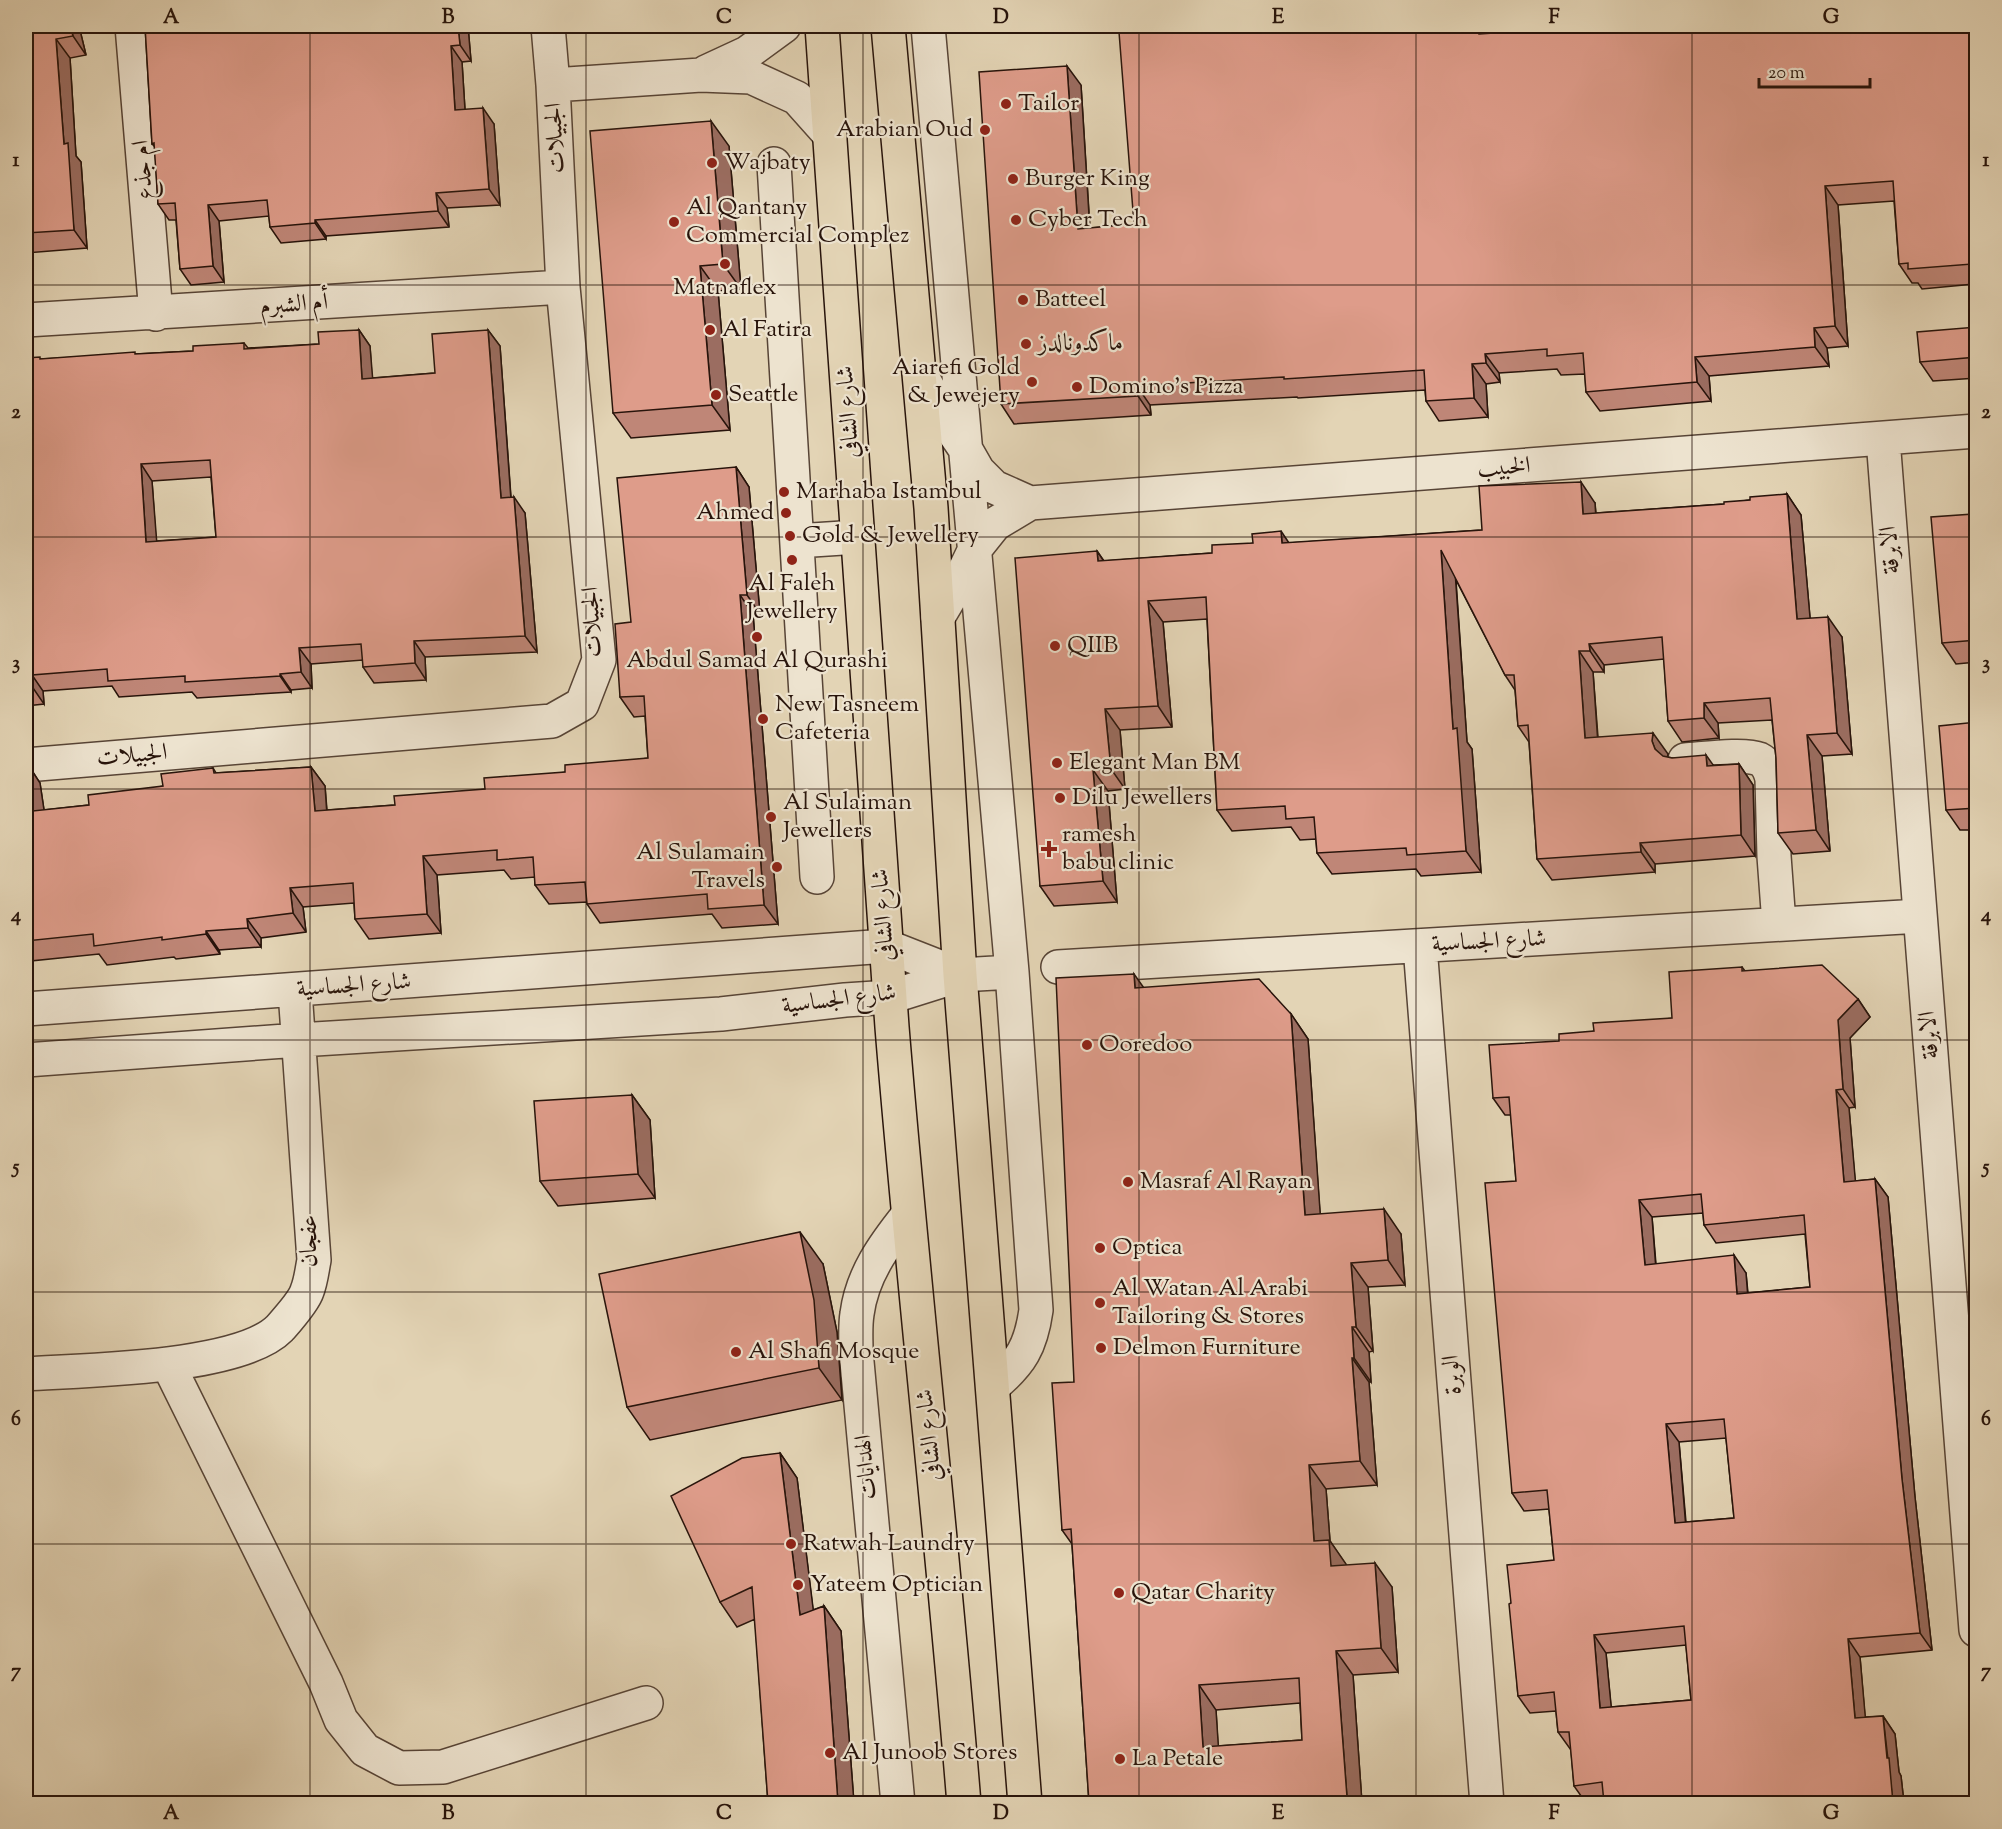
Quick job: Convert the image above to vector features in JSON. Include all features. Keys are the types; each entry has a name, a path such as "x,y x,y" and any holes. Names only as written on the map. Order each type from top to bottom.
{"main road":[{"name":"شارع الشافي","path":"822,26 890,997 908,1215 953,1662 964,1803"},
{"path":"888,26 931,508 960,975 1025,1803"}],"street":[{"name":"ام جذع","path":"132,26 156,314"},
{"name":"الجبيلات","path":"26,765 552,721 582,704 599,660 563,287 554,85 548,26"},
{"name":"الجبيلات","path":"701,75 747,53 784,26"},
{"path":"895,99 915,66 932,29"},
{"path":"932,29 1012,972 1036,1310 1033,1333 1024,1353 1011,1371 993,1386"},
{"name":"الجبيلات","path":"554,85 701,75 751,77 797,98 830,135"},
{"path":"774,164 816,877"},
{"name":"أم الشبرم","path":"26,320 156,314 563,287"},
{"path":"919,371 946,421 978,471 994,488 1030,503"},
{"name":"الخبيب","path":"1030,503 1977,431"},
{"name":"الابرقة","path":"1882,440 1977,1630"},
{"path":"938,618 975,549 995,524 1030,503"},
{"path":"797,541 858,537"},
{"path":"1685,760 1749,757 1760,760 1769,768 1772,779 1779,924"},
{"name":"شارع الجساسية","path":"1058,967 1920,916"},
{"name":"شارع الجساسية","path":"26,1010 886,946 960,975"},
{"name":"الوبرة","path":"1420,946 1487,1803"},
{"path":"960,975 1012,972"},
{"name":"شارع الجساسية","path":"26,1060 299,1040 722,1014 890,997 960,975"},
{"name":"عفجان","path":"26,1374 168,1364 232,1353 254,1344 278,1329 307,1293 314,1260 296,991"},
{"name":"الهدايات","path":"898,1803 856,1351 857,1313 867,1277 884,1244 908,1215"},
{"path":"168,1364 326,1683 341,1720 365,1750 399,1768 443,1767 646,1703"}],"building":[{"path":"26,26 70,26 73,36 56,39 64,144 68,143 74,230 26,233"},
{"path":"145,26 458,26 460,45 451,46 455,110 483,108 489,189 436,193 438,211 315,220 315,223 270,227 267,200 208,205 213,266 180,269 175,203 158,204"},
{"path":"1206,26 1478,26 1479,34 1540,30 1539,26 1631,26 1632,31 1696,26 1940,26 1941,30 1977,27 1977,310 1972,264 1908,269 1908,263 1899,264 1893,181 1825,186 1835,326 1814,328 1815,347 1695,357 1697,382 1586,392 1583,353 1547,356 1547,349 1485,354 1486,363 1472,364 1474,398 1426,401 1424,370 1137,386 1138,396 1001,404 979,72 1067,66 1078,229 1134,224 1119,32"},
{"path":"711,121 723,264 700,266 712,405 613,413 590,131"},
{"path":"1977,327 1977,357 1920,362 1917,332"},
{"path":"359,330 362,379 435,373 432,334 488,330 501,498 514,497 525,636 414,641 415,663 363,667 361,644 299,648 301,672 280,674 280,676 185,682 185,676 108,681 107,669 32,675 33,688 26,689 26,358 193,351 193,346 244,343 244,349 319,344 318,332","holes":["210,460 216,537 146,542 141,464"]},
{"path":"736,467 747,595 740,595 764,905 708,909 707,894 587,904 585,882 535,885 533,857 497,860 497,850 423,856 427,914 355,919 353,883 290,888 293,913 247,919 248,928 206,931 206,934 162,940 162,937 94,946 93,934 26,941 26,763 33,811 89,805 88,795 163,786 161,774 213,768 214,773 311,767 315,811 395,805 394,796 485,789 484,778 565,772 565,765 648,758 644,696 620,697 615,624 631,622 617,478"},
{"path":"1581,482 1583,514 1724,504 1724,502 1750,500 1750,497 1787,494 1797,619 1828,617 1837,733 1807,735 1816,830 1778,833 1776,758 1770,698 1704,703 1704,718 1668,721 1662,637 1589,644 1590,651 1579,651 1585,738 1653,733 1652,741 1655,749 1663,756 1672,758 1706,755 1707,766 1739,764 1741,835 1640,843 1641,852 1537,859 1528,725 1518,726 1514,675 1505,675 1441,550 1453,729 1457,728 1466,851 1407,855 1406,848 1317,853 1314,817 1286,819 1285,806 1217,810 1206,597 1148,601 1158,706 1105,709 1111,769 1093,770 1103,881 1040,886 1015,558 1097,551 1098,561 1212,553 1212,545 1253,543 1252,534 1281,531 1282,543 1482,530 1479,486"},
{"path":"1971,495 1977,495 1977,640 1942,643 1931,517 1973,514"},
{"path":"1977,722 1977,808 1946,810 1939,726"},
{"path":"1822,965 1858,999 1838,1020 1843,1089 1836,1090 1844,1182 1875,1179 1902,1479 1920,1633 1848,1639 1855,1718 1883,1716 1893,1803 1604,1803 1602,1782 1574,1786 1569,1732 1558,1732 1554,1692 1518,1696 1507,1565 1554,1560 1547,1490 1512,1493 1485,1183 1516,1181 1509,1097 1493,1098 1489,1045 1559,1041 1559,1034 1594,1031 1593,1023 1672,1018 1669,972 1742,967 1742,971","holes":["1701,1194 1704,1225 1804,1215 1810,1287 1737,1294 1734,1255 1645,1265 1639,1200","1724,1419 1734,1518 1675,1523 1666,1424","1684,1626 1691,1700 1600,1708 1594,1635"]},
{"path":"1134,974 1135,988 1259,979 1291,1014 1305,1215 1384,1209 1388,1260 1351,1263 1356,1327 1352,1327 1354,1358 1352,1358 1360,1461 1309,1465 1314,1541 1329,1540 1331,1566 1375,1563 1381,1648 1336,1651 1347,1797 1336,1798 1336,1803 1089,1803 1071,1529 1062,1530 1052,1383 1074,1382 1056,978","holes":["1299,1678 1302,1740 1203,1747 1199,1685"]},
{"path":"632,1095 638,1174 540,1181 534,1101"},
{"name":"Al Shafi Mosque","path":"800,1232 814,1300 819,1368 627,1407 599,1274"},
{"path":"780,1453 800,1615 824,1606 838,1803 768,1803 752,1587 720,1602 671,1496 742,1458"}],"place":[{"name":"Tailor","path":"1006,104"},
{"name":"Arabian Oud","path":"985,130"},
{"name":"Wajbaty","path":"712,163"},
{"name":"Burger King","path":"1013,179"},
{"name":"Cyber Tech","path":"1016,220"},
{"name":"Al Qantany Commercial Complez","path":"674,222"},
{"name":"Matnaflex","path":"725,264"},
{"name":"Batteel","path":"1023,300"},
{"name":"Al Fatira","path":"710,330"},
{"name":"ماكدونالدز","path":"1026,344"},
{"name":"Aiarefi Gold & Jewejery","path":"1032,382"},
{"name":"Domino's Pizza","path":"1077,387"},
{"name":"Seattle","path":"716,395"},
{"name":"Marhaba Istambul","path":"784,492"},
{"name":"Ahmed","path":"786,513"},
{"name":"Gold & Jewellery","path":"790,536"},
{"name":"Al Faleh Jewellery","path":"792,560"},
{"name":"Abdul Samad Al Qurashi","path":"757,637"},
{"name":"QIIB","path":"1055,646"},
{"name":"New Tasneem Cafeteria","path":"763,719"},
{"name":"Elegant Man BM","path":"1057,763"},
{"name":"Dilu Jewellers","path":"1060,798"},
{"name":"Al Sulaiman Jewellers","path":"771,817"},
{"name":"ramesh babu clinic","path":"1049,849"},
{"name":"Al Sulamain Travels","path":"777,867"},
{"name":"Ooredoo","path":"1087,1045"},
{"name":"Masraf Al Rayan","path":"1128,1182"},
{"name":"Optica","path":"1100,1248"},
{"name":"Al Watan Al Arabi Tailoring & Stores","path":"1100,1303"},
{"name":"Delmon Furniture","path":"1101,1348"},
{"name":"Al Shafi Mosque","path":"736,1352"},
{"name":"Ratwah Laundry","path":"791,1544"},
{"name":"Yateem Optician","path":"798,1585"},
{"name":"Qatar Charity","path":"1119,1593"},
{"name":"Al Junoob Stores","path":"830,1753"},
{"name":"La Petale","path":"1120,1759"}]}
